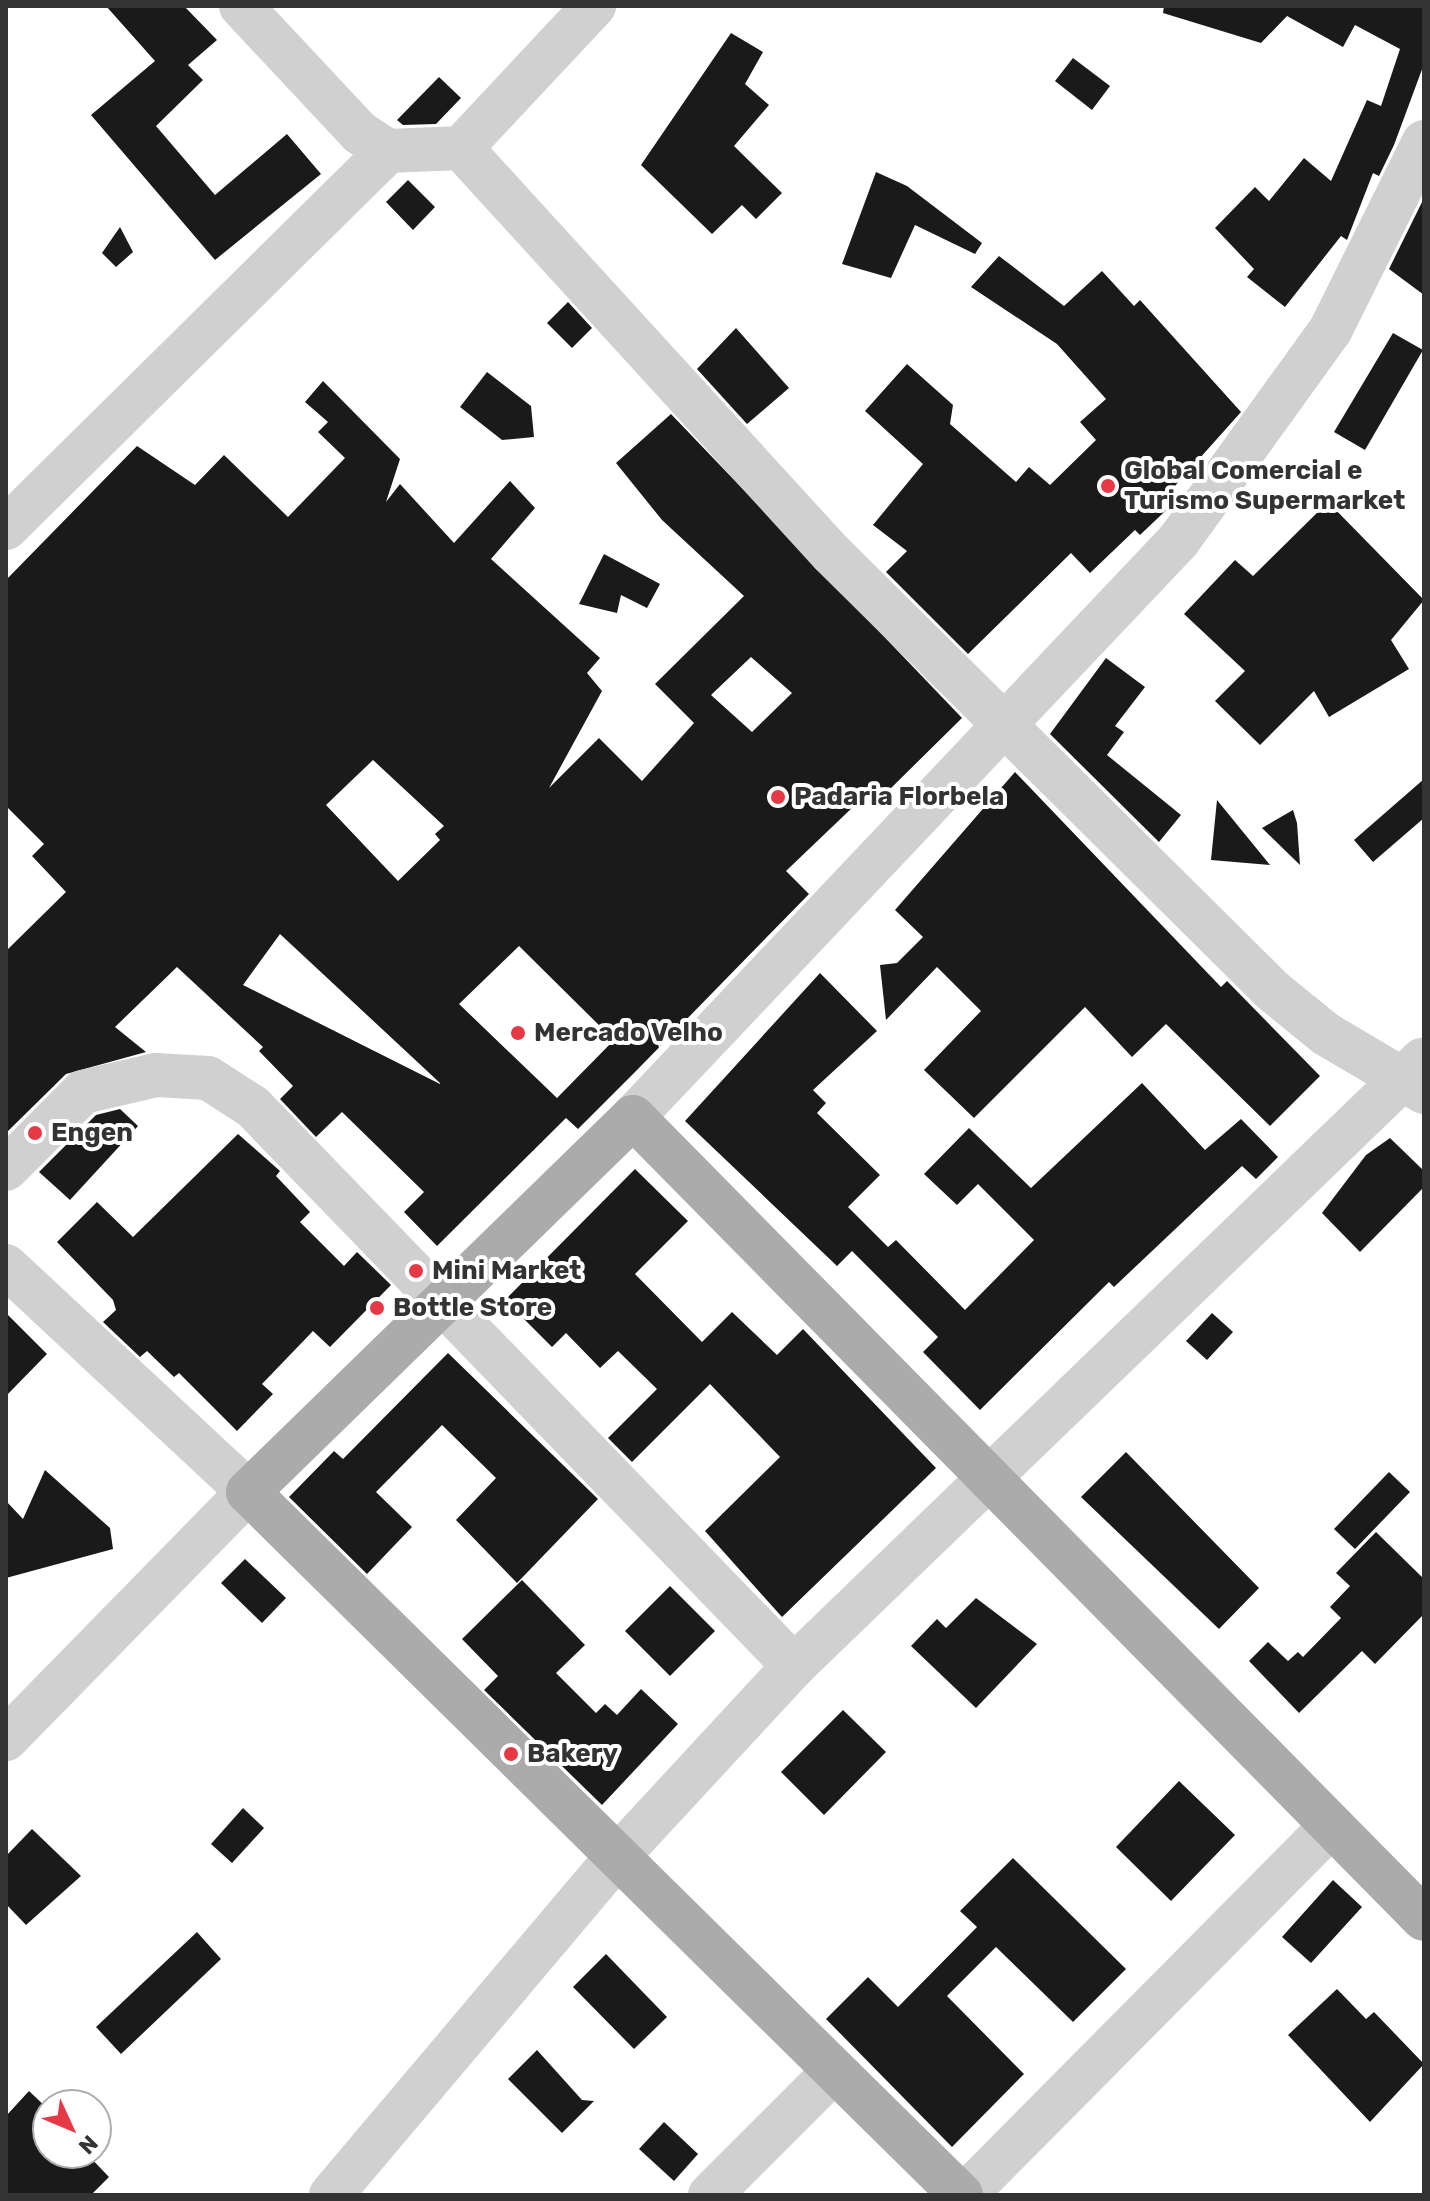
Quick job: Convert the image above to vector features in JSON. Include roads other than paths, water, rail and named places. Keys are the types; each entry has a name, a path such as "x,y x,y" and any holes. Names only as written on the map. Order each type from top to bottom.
{"main road":[{"path":"963,2195 248,1492 439,1299 633,1117 1424,1919"}],"street":[{"path":"241,6 360,133 388,151 461,148 594,6"},
{"path":"633,1117 1007,728 1179,540 1330,331 1424,142"},
{"path":"331,2195 617,1857 794,1666 1417,1077 1273,991 1007,728 694,408 461,148"},
{"path":"6,528 388,151"},
{"path":"6,1169 83,1092 156,1075 208,1078 253,1107 794,1666"},
{"path":"6,1266 248,1492 6,1739"},
{"path":"963,2195 1331,1826"},
{"path":"710,2195 834,2071"}],"place":[{"name":"Global Comercial e Turismo Supermarket","path":"1108,486"},
{"name":"Padaria Florbela","path":"778,797"},
{"name":"Mercado Velho","path":"518,1033"},
{"name":"Engen","path":"35,1133"},
{"name":"Mini Market","path":"416,1271"},
{"name":"Bottle Store","path":"377,1308"},
{"name":"Bakery","path":"511,1754"}]}
